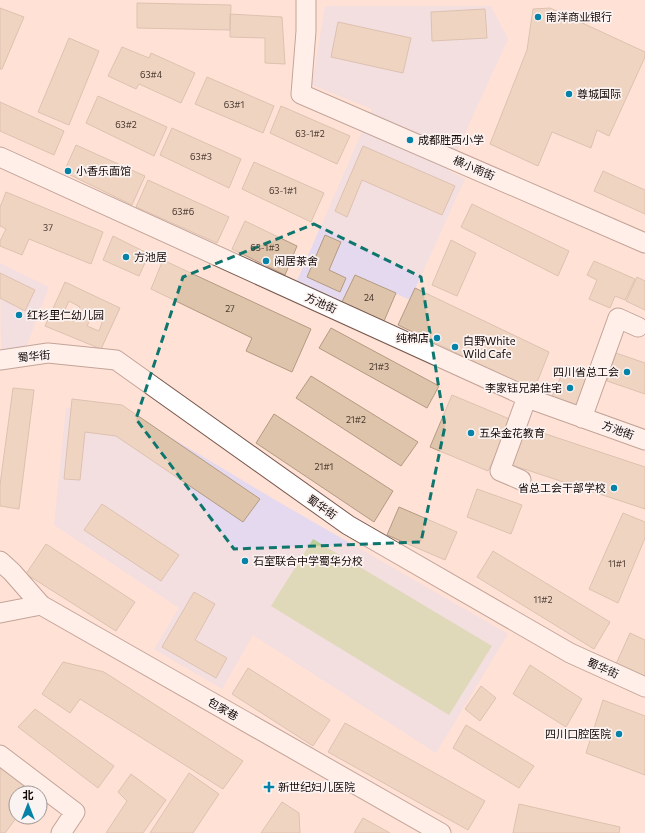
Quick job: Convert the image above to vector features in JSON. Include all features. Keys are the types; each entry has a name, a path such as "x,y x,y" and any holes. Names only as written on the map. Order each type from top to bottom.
{"street":[{"name":"横小南街","path":"306,0 306,31 301,94 645,243"},
{"name":"方池街","path":"0,157 527,397 645,440"},
{"path":"582,418 618,318 638,327"},
{"name":"蜀华街","path":"0,360 48,353 116,360 348,525 570,653 645,687"},
{"path":"521,480 500,471 527,397"},
{"name":"包家巷","path":"0,560 41,605 441,833"},
{"path":"0,613 41,605"},
{"path":"0,755 75,812 61,833"}],"highlighted area":[{"path":"314,224 421,277 445,426 421,542 234,549 136,419 183,277"}],"shaded area":[{"name":"成都胜西小学","path":"325,6 491,6 508,39 448,170 465,179 410,300 355,275 341,304 296,283 372,109 312,85"},
{"name":"红衫里仁幼儿园","path":"0,263 49,287 25,350 1,350"},
{"name":"石室联合中学蜀华分校","path":"66,408 130,413 277,501 508,634 436,753 253,635 222,689 154,649 179,608 54,525"}],"green space":[{"path":"313,539 492,646 449,715 271,606"}],"building":[{"path":"137,3 231,5 230,30 137,28"},
{"path":"0,8 24,17 2,69 0,69"},
{"name":"尊城国际","path":"550,8 645,52 645,57 609,136 597,130 591,148 552,132 538,166 490,144 527,50 533,9"},
{"path":"485,9 487,38 432,41 431,12"},
{"path":"230,14 282,17 285,64 265,63 265,38 230,37"},
{"path":"338,22 411,38 403,73 331,57"},
{"path":"69,38 99,51 69,125 38,112"},
{"path":"122,47 149,58 151,53 195,73 181,103 139,84 136,89 108,76"},
{"path":"207,77 274,106 263,133 195,104"},
{"path":"98,96 167,127 154,156 86,123"},
{"path":"0,102 64,131 54,155 0,131"},
{"path":"281,106 350,136 337,164 270,133"},
{"path":"172,128 241,159 229,188 160,155"},
{"path":"76,145 145,176 132,205 64,172"},
{"path":"363,146 455,186 442,215 362,180 347,217 335,211"},
{"path":"254,162 324,193 311,222 242,189"},
{"path":"603,171 645,190 645,214 594,191"},
{"path":"148,180 229,217 217,243 136,207"},
{"path":"6,192 103,232 91,264 29,239 22,255 0,246 0,241 6,229 0,226 0,207"},
{"path":"472,204 569,251 558,276 461,227"},
{"path":"245,221 297,246 285,275 232,249"},
{"path":"325,235 341,242 329,270 346,278 340,292 307,277"},
{"name":"方池居","path":"113,236 149,254 139,276 103,260"},
{"path":"451,240 476,253 457,296 432,285"},
{"path":"163,260 311,329 292,372 246,351 252,338 151,289"},
{"path":"594,261 635,279 625,300 615,296 610,308 589,299 597,280 587,275"},
{"path":"0,273 35,290 25,311 0,298"},
{"path":"355,275 396,293 384,321 341,304"},
{"path":"637,277 645,281 645,310 626,301"},
{"path":"65,282 120,308 101,349 45,326","holes":["69,301 80,307 74,321 62,316","93,313 104,317 99,331 87,326"]},
{"path":"415,288 549,352 534,390 398,325"},
{"path":"331,328 439,386 427,408 319,348"},
{"name":"四川省总工会","path":"616,353 645,363 645,394 607,381"},
{"name":"李家钰兄弟住宅","path":"566,365 589,375 574,411 550,401"},
{"path":"311,376 418,442 401,466 296,398"},
{"path":"13,388 34,390 19,509 0,506 0,485"},
{"name":"五朵金花教育","path":"452,395 512,420 488,471 430,447"},
{"path":"72,399 122,405 260,499 243,522 116,436 85,432 80,480 64,479"},
{"path":"274,414 393,491 374,522 256,443"},
{"name":"省总工会干部学校","path":"525,427 645,467 645,509 512,465"},
{"path":"477,489 522,505 511,534 467,517"},
{"path":"102,504 179,555 161,581 84,530"},
{"path":"399,507 457,532 445,560 387,535"},
{"path":"623,513 645,522 645,538 618,603 589,589"},
{"path":"46,544 135,602 116,631 26,574"},
{"path":"493,551 610,622 594,649 477,577"},
{"path":"194,592 215,604 195,640 227,658 216,678 162,647"},
{"path":"630,633 645,640 645,677 616,664"},
{"path":"63,662 104,672 243,761 223,789 80,699 70,713 42,694"},
{"path":"530,665 582,699 566,727 513,694"},
{"path":"248,668 330,720 313,746 232,694"},
{"path":"481,686 496,698 480,721 465,709"},
{"name":"四川口腔医院","path":"603,700 645,716 645,775 586,753"},
{"path":"35,709 114,766 98,788 18,727"},
{"path":"345,723 485,801 468,830 328,752"},
{"path":"466,725 534,766 519,788 453,748"},
{"path":"0,767 24,785 8,785 8,825 11,825 5,833 0,833"},
{"path":"189,773 219,794 193,833 150,833"},
{"path":"131,774 166,800 143,833 106,833 127,801 118,792"},
{"path":"282,802 299,813 300,833 261,833"},
{"path":"519,804 620,827 619,833 513,833"},
{"path":"363,818 390,833 354,833"}],"place":[{"name":"南洋商业银行","path":"538,17"},
{"name":"尊城国际","path":"569,94"},
{"name":"成都胜西小学","path":"410,140"},
{"name":"小香乐面馆","path":"68,171"},
{"name":"方池居","path":"126,257"},
{"name":"闲居茶舍","path":"266,261"},
{"name":"红衫里仁幼儿园","path":"19,315"},
{"name":"纯棉店","path":"437,338"},
{"name":"白野White Wild Cafe","path":"455,347"},
{"name":"四川省总工会","path":"627,372"},
{"name":"李家钰兄弟住宅","path":"570,388"},
{"name":"五朵金花教育","path":"471,433"},
{"name":"省总工会干部学校","path":"614,488"},
{"name":"石室联合中学蜀华分校","path":"245,561"},
{"name":"四川口腔医院","path":"619,734"},
{"name":"新世纪妇儿医院","path":"269,787"}]}
